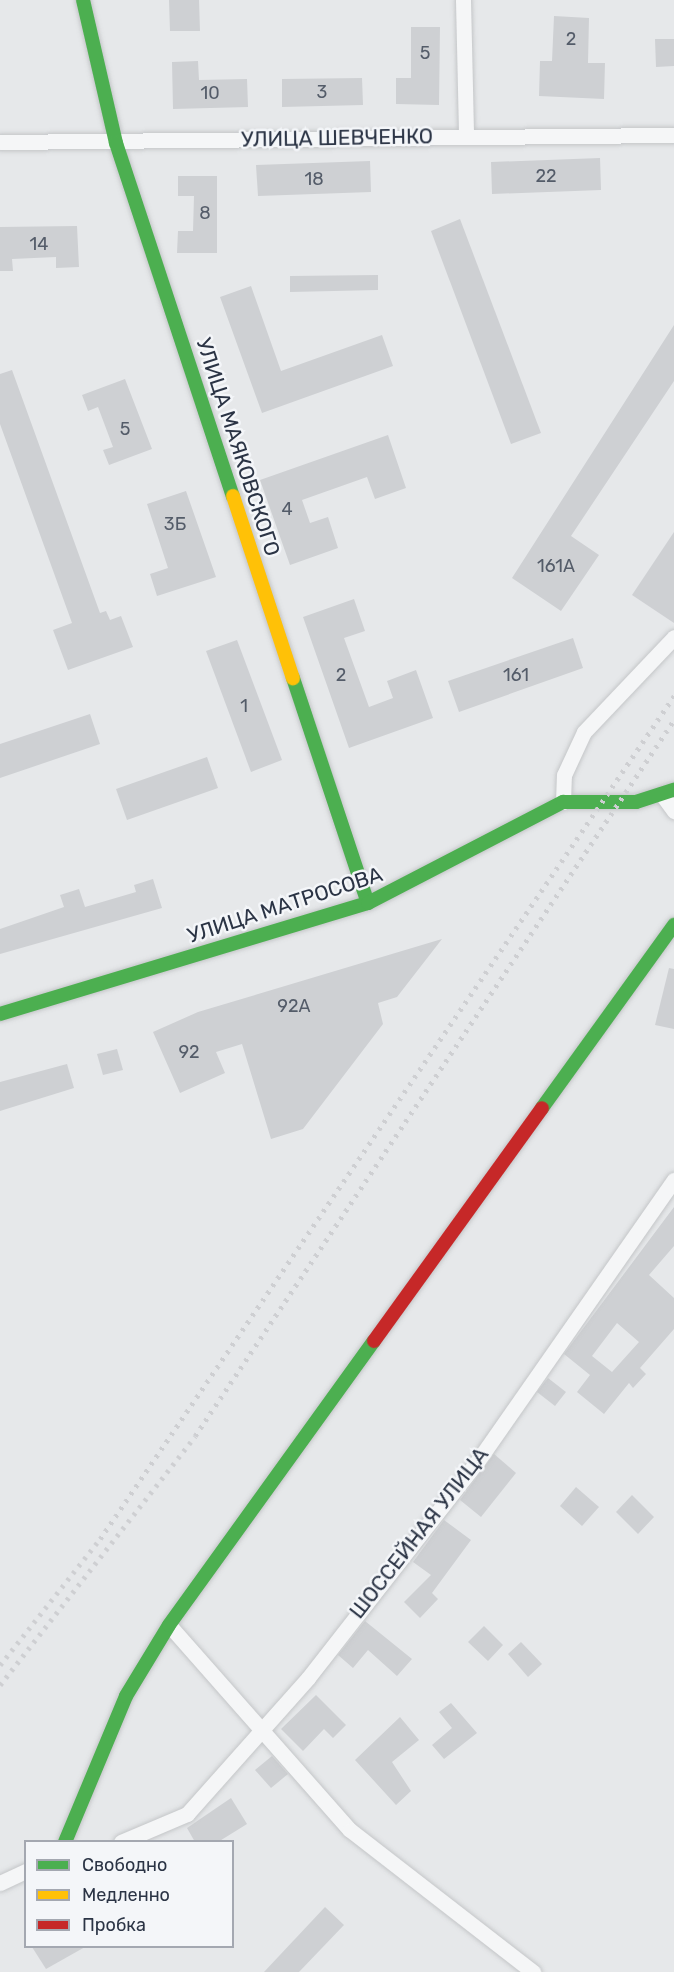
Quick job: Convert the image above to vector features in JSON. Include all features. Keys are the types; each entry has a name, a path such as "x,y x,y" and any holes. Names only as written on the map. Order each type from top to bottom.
{"street":[{"name":"УЛИЦА МАЯКОВСКОГО","path":"83,0 116,143 368,903"},
{"path":"464,0 466,134"},
{"name":"УЛИЦА ШЕВЧЕНКО","path":"0,142 116,143 466,134 674,135"},
{"path":"563,802 564,775 584,732 631,688 674,637"},
{"path":"668,793 674,811"},
{"name":"УЛИЦА МАТРОСОВА","path":"0,1014 368,903 563,802 636,802 668,793"},
{"path":"66,1840 126,1696 169,1625 674,925"},
{"name":"ШОССЕЙНАЯ УЛИЦА","path":"126,1840 187,1814 263,1729 477,1462 674,1180"},
{"path":"169,1625 350,1830 533,1972"},
{"path":"0,1883 24,1872"}],"building":[{"path":"169,0 199,0 200,31 170,31"},
{"path":"554,16 589,18 588,63 605,63 604,99 539,96 540,61 552,61"},
{"path":"411,27 440,27 439,105 396,104 396,78 411,78"},
{"path":"655,39 674,39 674,66 656,67"},
{"path":"198,61 199,80 247,79 248,107 173,109 172,62"},
{"path":"362,78 363,105 282,107 282,79"},
{"path":"600,158 601,190 492,194 491,162"},
{"path":"370,161 371,192 258,196 256,165"},
{"path":"178,176 217,176 217,253 177,253 178,231 193,231 194,196 178,196"},
{"path":"460,219 541,433 511,444 431,231"},
{"path":"77,226 79,267 56,268 56,257 12,259 13,271 0,271 0,227"},
{"path":"378,275 378,290 290,292 290,276"},
{"path":"251,286 281,371 382,335 393,366 262,413 220,297"},
{"path":"674,325 674,381 571,536 599,555 561,611 512,578"},
{"path":"12,370 100,613 106,611 110,620 121,616 133,647 68,670 53,630 72,623 0,424 0,374"},
{"path":"125,379 152,449 109,465 103,450 113,447 98,407 88,411 82,395"},
{"path":"388,435 406,488 375,499 367,477 302,500 310,523 328,517 338,548 290,565 260,480"},
{"path":"186,491 216,577 157,596 150,574 168,568 147,504"},
{"path":"674,532 674,623 632,595"},
{"path":"354,599 365,631 344,638 369,707 393,698 387,681 416,670 433,718 349,748 303,617"},
{"path":"573,638 583,668 459,712 448,681"},
{"path":"237,640 282,760 251,772 206,651"},
{"path":"90,714 100,744 0,778 0,744"},
{"path":"207,757 218,788 127,820 116,789"},
{"path":"153,879 162,908 0,954 0,929 64,907 60,895 79,889 85,907 136,892 134,885"},
{"path":"442,939 397,997 378,1003 383,1024 303,1129 271,1139 242,1044 216,1052 225,1073 180,1093 153,1032 198,1012"},
{"path":"669,968 674,969 674,1029 655,1025"},
{"path":"117,1049 123,1070 103,1075 97,1054"},
{"path":"67,1064 74,1088 0,1111 0,1082"},
{"path":"674,1207 674,1246 649,1275 674,1298 674,1329 640,1368 646,1374 633,1388 629,1383 604,1414 577,1392 590,1375 564,1354","holes":["617,1323 639,1342 612,1372 592,1356"]},
{"path":"548,1378 566,1392 555,1406 537,1392"},
{"path":"494,1454 516,1473 481,1517 460,1500"},
{"path":"576,1487 599,1507 582,1526 560,1506"},
{"path":"632,1495 654,1517 638,1534 616,1512"},
{"path":"444,1520 471,1540 432,1593 438,1599 420,1618 404,1602 431,1575 413,1562"},
{"path":"365,1621 412,1659 397,1676 368,1650 353,1668 338,1655"},
{"path":"484,1626 503,1645 488,1661 468,1642"},
{"path":"521,1642 542,1664 528,1677 508,1654"},
{"path":"316,1695 346,1725 333,1738 324,1729 303,1751 281,1729"},
{"path":"451,1703 477,1733 444,1759 432,1745 452,1728 439,1712"},
{"path":"400,1717 419,1740 392,1762 411,1791 396,1805 355,1760"},
{"path":"272,1756 288,1774 271,1788 255,1770"},
{"path":"231,1798 247,1824 221,1840 194,1840 187,1828"},
{"path":"325,1907 344,1925 299,1972 264,1972"},
{"path":"33,1948 83,1948 46,1969"}],"railway":[{"path":"0,1665 100,1539 674,696"},
{"path":"0,1685 195,1436 674,720"}],"traffic: fast":[{"path":"83,0 116,143 233,496"},
{"path":"293,678 368,903"},
{"path":"0,1014 368,903 563,802 636,802 674,790"},
{"path":"542,1108 674,925"},
{"path":"66,1840 126,1696 169,1625 374,1341"}],"traffic: slow":[{"path":"233,496 293,678"}],"traffic: jam":[{"path":"374,1341 542,1108"}]}
